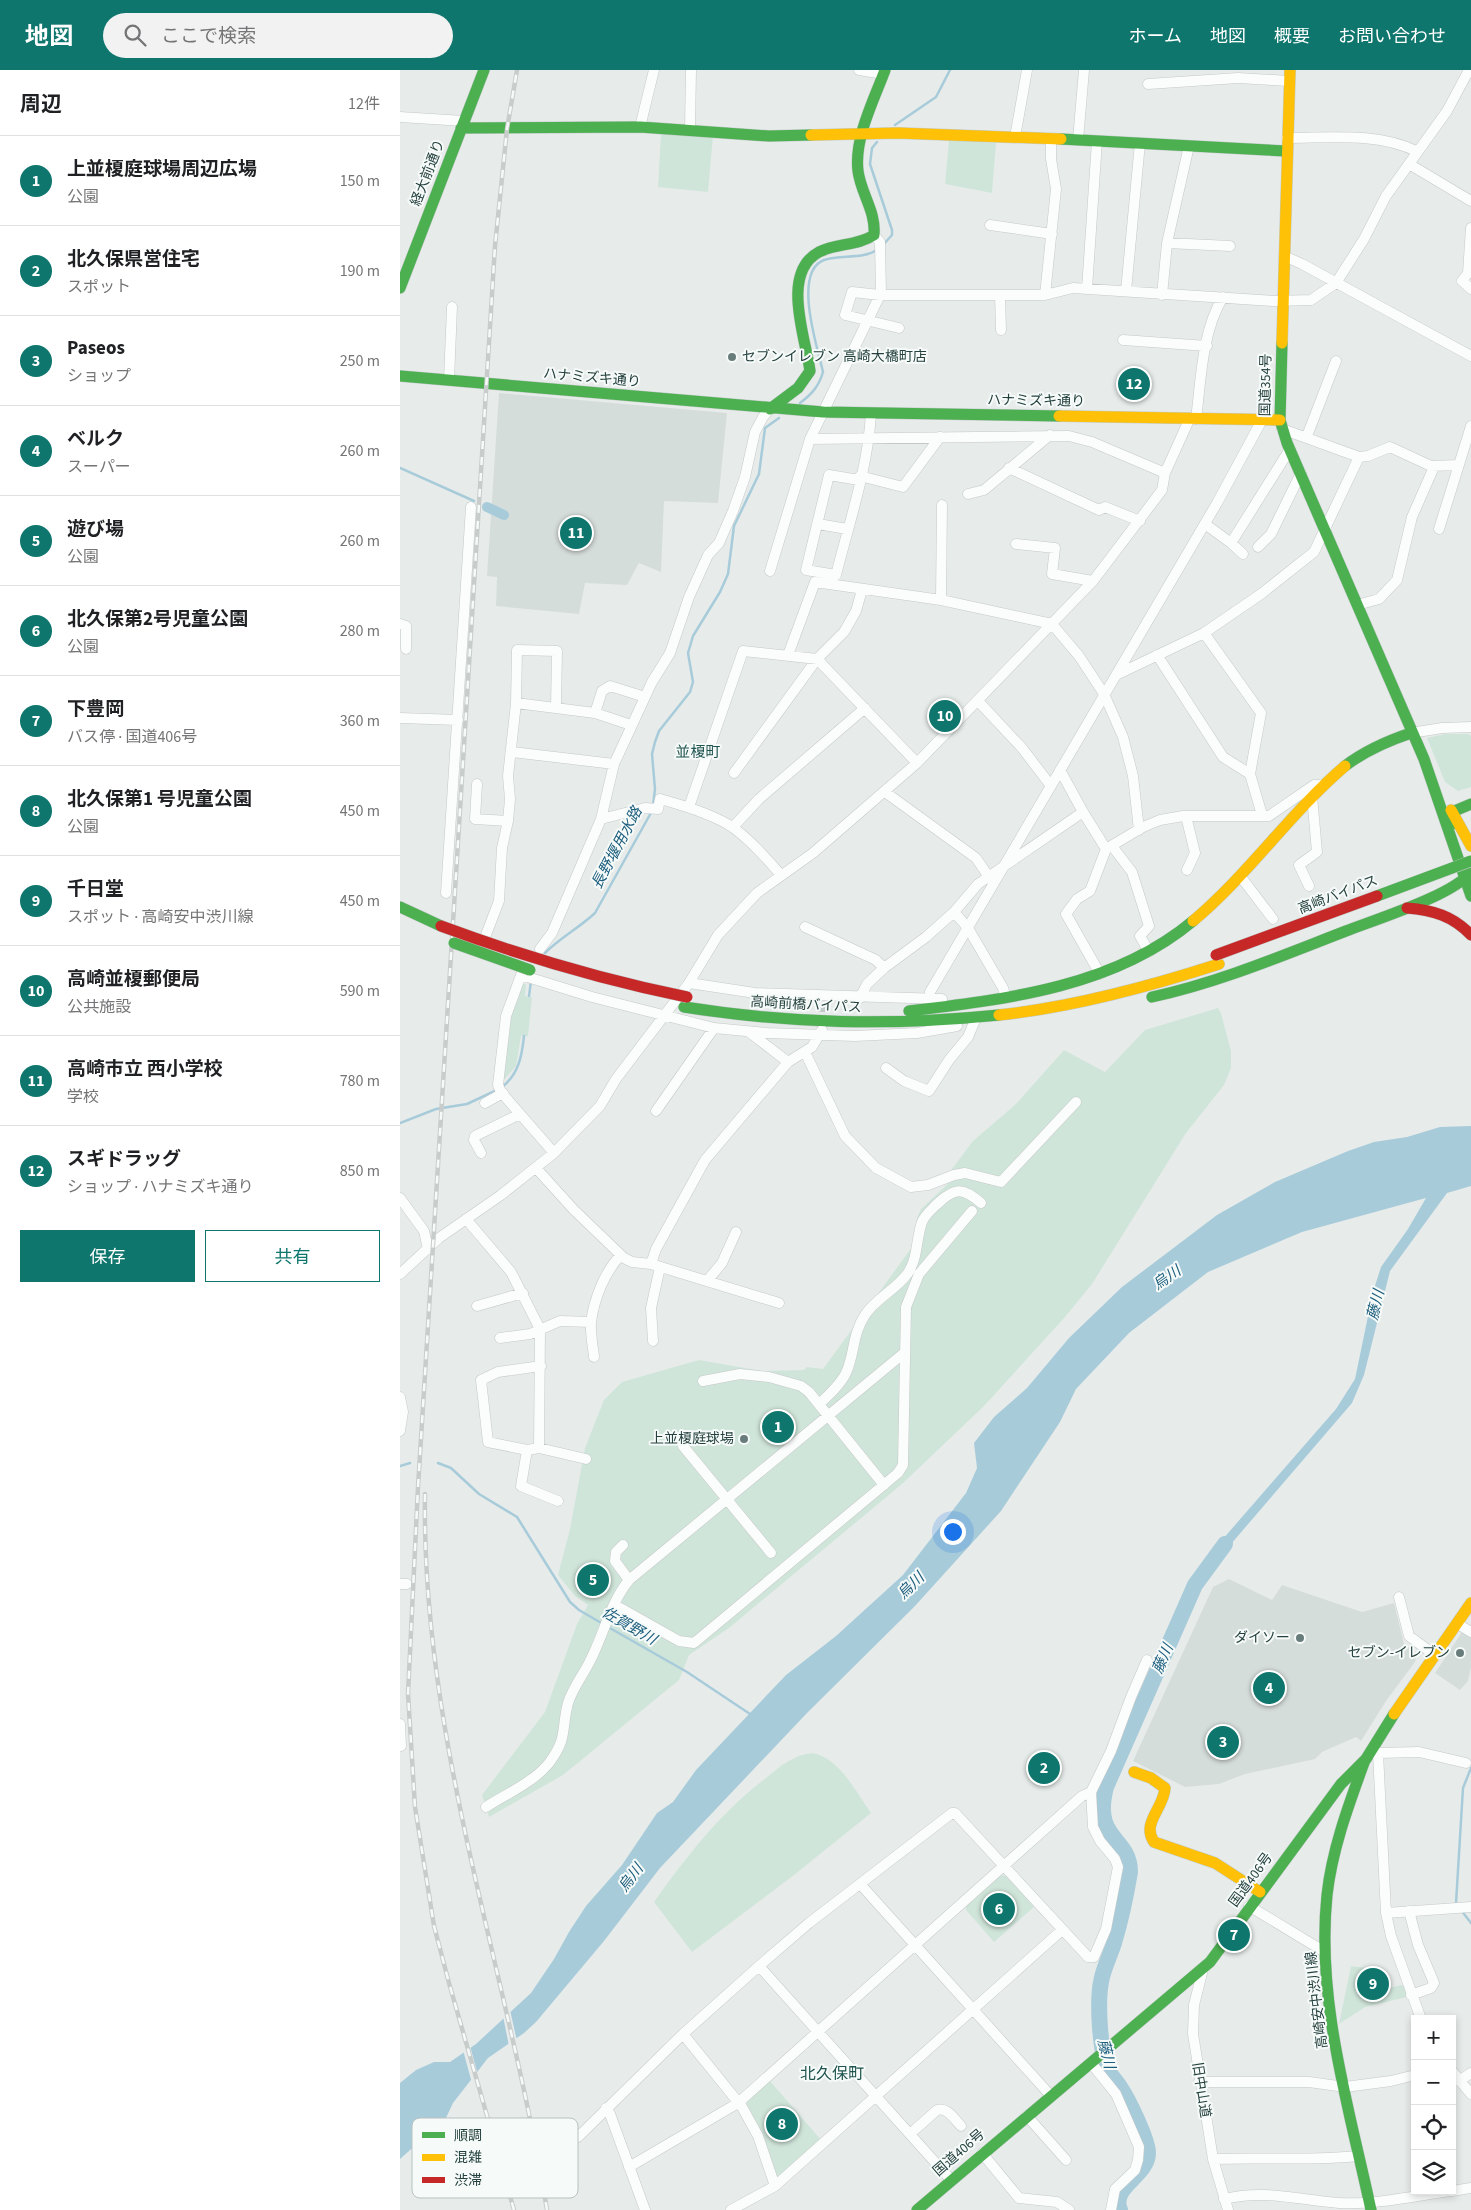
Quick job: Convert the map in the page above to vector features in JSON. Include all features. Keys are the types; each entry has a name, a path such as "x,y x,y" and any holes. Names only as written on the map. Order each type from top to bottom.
{"main road":[{"name":"経大前通り","path":"400,288 484,70"},
{"path":"781,410 808,378 810,371 796,304 799,280 804,268 817,252 862,243 878,243 875,219 858,169 858,152 884,72"},
{"name":"国道354号","path":"1290,75 1286,152 1281,425 1411,733 1424,759"},
{"path":"462,124 640,127 769,136 884,133 1015,137 1286,152"},
{"name":"ハナミズキ通り","path":"400,376 781,410 1262,420 1281,425"},
{"path":"1006,998 1100,974 1149,952 1181,930 1241,877 1312,796 1365,750 1392,738 1411,733"},
{"path":"1424,759 1471,846"},
{"path":"1424,759 1468,870"},
{"path":"1452,812 1471,804"},
{"path":"1452,812 1452,824 1468,870 1471,896"},
{"path":"1059,1006 1084,1008 1115,1004 1154,997 1220,980 1406,908 1468,870"},
{"name":"高崎バイパス","path":"1217,960 1468,870"},
{"name":"高崎前橋バイパス","path":"400,907 441,932"},
{"path":"1406,908 1435,911 1454,920 1471,935"},
{"name":"高崎前橋バイパス","path":"400,919 685,1002 781,1020 848,1023 976,1018 1059,1006 1148,987 1217,960"},
{"name":"高崎前橋バイパス","path":"685,1002 810,1010 937,1012 994,1008 1068,996 1217,960"},
{"path":"908,1011 1104,987"},
{"name":"国道406号","path":"919,2209 982,2153 1203,1968 1231,1934 1249,1906 1340,1784 1372,1754 1402,1701 1436,1656 1471,1603"},
{"name":"高崎安中渋川線","path":"1370,2206 1344,2088 1332,2019 1325,1952 1327,1896 1335,1851 1372,1754"},
{"path":"1134,1772 1151,1778 1165,1788 1166,1795 1153,1815 1150,1834 1154,1842 1215,1863 1242,1878 1260,1892"}],"street":[{"path":"640,127 654,70"},
{"path":"690,129 691,70"},
{"path":"859,70 884,72"},
{"path":"1015,137 1027,70"},
{"path":"1078,140 1084,70"},
{"path":"899,328 845,315 852,292 880,295 1046,295 1073,288 1162,295 1283,301 1311,300 1336,283 1364,239 1380,206 1447,111 1469,70"},
{"path":"1148,84 1290,75"},
{"path":"400,117 462,124"},
{"path":"1287,138 1367,139 1399,143 1418,152"},
{"path":"1046,295 1056,189 1051,159 1051,139"},
{"path":"1087,289 1097,141"},
{"path":"1126,291 1140,143"},
{"path":"1162,295 1167,243 1189,146"},
{"path":"1409,164 1471,201"},
{"path":"990,225 1052,234"},
{"path":"1471,228 1468,273 1462,281 1471,289"},
{"path":"770,571 810,439 880,295 878,243"},
{"path":"1167,243 1230,246"},
{"path":"1284,256 1471,356"},
{"path":"1000,295 1001,330"},
{"path":"400,1273 439,1238 554,1153 600,1106 616,1079 689,983 718,935 757,893 813,852 917,763 1093,581 1162,490 1165,473 1192,419 1215,310 1223,297"},
{"path":"449,380 452,307"},
{"path":"1123,340 1207,346"},
{"path":"1307,436 1336,361"},
{"path":"540,949 552,933 601,819 614,764 630,725 670,653 689,597 708,555 719,543 733,511 745,477 755,432 763,418 781,410"},
{"path":"870,413 869,438 860,478 836,576 806,570 829,475 860,478 903,487 940,437"},
{"path":"930,992 1205,524 1262,420"},
{"path":"1281,425 1359,457 1368,456 1390,447 1434,466 1459,465"},
{"path":"1439,529 1471,426"},
{"path":"968,494 984,490 1050,435"},
{"path":"810,439 1069,436 1092,442 1165,473"},
{"path":"1231,543 1290,449"},
{"path":"1116,675 1204,633 1261,594 1314,552 1359,457"},
{"path":"1357,605 1379,599 1397,580 1412,517 1434,466"},
{"path":"1009,468 1099,510 1106,507 1140,521"},
{"path":"1258,547 1271,534 1301,474"},
{"path":"941,600 942,505"},
{"path":"446,893 471,507"},
{"path":"818,524 847,529"},
{"path":"1205,524 1243,554"},
{"path":"1016,544 1056,548 1052,574 1093,581"},
{"path":"788,655 816,582 941,600 1052,624 1079,656 1104,694 1124,737 1133,776 1139,830"},
{"path":"734,773 817,659 844,632 856,611 862,590"},
{"path":"400,624 406,626 406,649"},
{"path":"1204,633 1261,713 1250,774 1262,815"},
{"path":"556,707 557,651 518,650 516,703 508,776 510,799 508,821 502,848 499,901 479,960 528,978 714,1028 748,1031 821,1032 856,1036 917,1032 958,1026 976,1018"},
{"path":"689,807 743,650 817,659 917,763"},
{"path":"1157,655 1223,758 1250,774"},
{"path":"595,713 602,691 610,686 645,697"},
{"path":"978,701 1022,748 1051,786"},
{"path":"516,703 595,713 630,725"},
{"path":"733,827 759,799 865,708"},
{"path":"400,718 458,720"},
{"path":"1411,733 1442,728 1471,727"},
{"path":"512,752 614,764"},
{"path":"1060,770 1083,812 1109,848 1132,872 1149,926 1140,936 1149,952"},
{"path":"476,784 475,818 508,821"},
{"path":"1100,974 1066,914 1077,899 1090,891 1109,848 1160,820 1186,816 1269,816 1314,785 1325,784"},
{"path":"884,792 976,858 989,877"},
{"path":"1310,886 1299,865 1317,852 1312,796"},
{"path":"601,819 655,806 689,807 733,827 757,848 781,875"},
{"path":"860,998 868,984 884,968 926,937 954,912 978,884 1083,812"},
{"path":"1186,816 1195,853 1187,870"},
{"path":"1241,877 1273,919"},
{"path":"689,983 824,1001 860,998 932,1000 1006,998 1003,988 968,928 954,912"},
{"path":"805,927 876,960 884,968"},
{"path":"528,978 506,1016 501,1090 554,1153"},
{"path":"886,1068 904,1081 929,1091 949,1060 968,1037 976,1018"},
{"path":"656,1111 714,1028"},
{"path":"748,1031 788,1062"},
{"path":"653,1341 651,1308 656,1249 706,1160 788,1062 812,1047 821,1032"},
{"path":"806,1052 845,1136 876,1168 911,1186 928,1185 954,1175 964,1174 1001,1182 1076,1102"},
{"path":"485,1103 501,1090"},
{"path":"480,1154 474,1140 475,1136 520,1114"},
{"path":"536,1168 574,1210 621,1255 632,1262 656,1265 779,1303"},
{"path":"819,1404 833,1391 846,1373 854,1335 865,1315 908,1272 913,1263 922,1221 928,1213 948,1194 956,1191 971,1194 981,1203"},
{"path":"400,1198 424,1231 428,1249"},
{"path":"612,1613 679,1641 694,1643 898,1473 903,1465 906,1307 920,1274 972,1211"},
{"path":"466,1219 511,1272 540,1329 539,1448"},
{"path":"708,1281 722,1263 736,1232"},
{"path":"594,1357 591,1322 605,1277 611,1265 621,1255"},
{"path":"476,1306 523,1293"},
{"path":"500,1338 530,1334 560,1321 591,1322"},
{"path":"486,1807 531,1779 547,1765 561,1746 568,1703 591,1660 621,1590 629,1580 904,1352"},
{"path":"541,1366 498,1372 481,1380 488,1442 527,1450 539,1448 586,1459"},
{"path":"703,1381 740,1374 769,1377 801,1386 819,1404 884,1485"},
{"path":"400,1397 402,1412 400,1431"},
{"path":"683,1446 772,1553"},
{"path":"527,1450 520,1486 558,1501"},
{"path":"623,1545 616,1552 615,1561 629,1580"},
{"path":"1399,1597 1409,1636 1436,1656"},
{"path":"1458,1624 1471,1632"},
{"path":"578,2136 684,2034 759,1966 809,1923 952,1813 955,1813 1005,1866 1062,1930 1090,1958 1094,1956 1102,1941 1112,1907 1118,1867 1115,1859 1100,1841 1094,1827 1091,1816 1091,1792 1111,1751 1147,1660"},
{"path":"400,1724 401,1746"},
{"path":"1419,2015 1391,1936 1386,1913 1372,1754 1419,1752 1466,1763"},
{"path":"630,2167 738,2103 1082,1796 1091,1792"},
{"path":"860,1885 1051,2096"},
{"path":"1249,1906 1325,1952"},
{"path":"1386,1913 1471,1907"},
{"path":"1409,1911 1418,1945 1434,1983 1432,1988 1411,1995"},
{"path":"731,2210 775,2186 1062,1930"},
{"path":"759,1966 952,2180"},
{"name":"旧中山道","path":"1203,1968 1192,2020 1199,2082 1213,2159 1228,2210"},
{"path":"684,2034 738,2103 758,2136 775,2186"},
{"path":"1098,2056 1139,2147 1135,2170 1115,2189 1111,2210"},
{"path":"1459,2081 1471,2073"},
{"path":"1199,2082 1309,2082 1344,2088 1411,2076"},
{"path":"1456,2077 1471,2094"},
{"path":"606,2108 645,2210"},
{"path":"910,2134 937,2110 942,2108 947,2110 961,2126"},
{"path":"1027,2116 1066,2160"},
{"path":"982,2153 1019,2198 1057,2202 1069,2210"},
{"path":"1213,2159 1262,2157 1320,2160 1359,2156"},
{"path":"1456,2190 1471,2188"},
{"path":"1224,2199 1244,2194 1272,2194 1328,2206 1370,2206 1429,2195"}],"shaded area":[{"path":"499,393 727,413 718,503 664,501 661,572 639,563 627,585 585,583 579,614 496,606 497,577 487,576"},
{"path":"1229,1579 1272,1600 1282,1585 1362,1612 1394,1603 1404,1644 1417,1653 1415,1662 1386,1701 1361,1741 1356,1737 1322,1752 1315,1759 1245,1774 1219,1784 1185,1787 1133,1761 1213,1587"},
{"name":"セブン-イレブン","path":"1462,1632 1471,1638 1471,1667 1468,1681 1460,1690 1435,1673"}],"green space":[{"path":"661,134 713,136 708,192 658,187"},
{"path":"949,140 996,143 992,193 945,184"},
{"path":"1445,734 1469,734 1471,736 1471,787 1458,791 1445,782 1427,738"},
{"path":"520,984 526,984 525,996 532,997 528,1036 521,1036 516,1066 502,1082 508,1021"},
{"path":"1218,1008 1231,1051 1231,1068 1224,1085 1186,1133 1092,1284 1065,1317 984,1406 902,1484 729,1628 689,1655 679,1680 563,1775 489,1817 482,1795 545,1712 577,1624 588,1605 575,1596 558,1575 570,1529 585,1448 604,1400 622,1382 699,1360 762,1371 804,1370 807,1367 823,1369 915,1243 917,1218 921,1209 952,1180 952,1169 973,1141 1016,1104 1064,1050 1105,1072 1145,1030"},
{"path":"812,1753 822,1756 839,1768 871,1813 794,1875 692,1952 654,1902 705,1836 749,1791 782,1765 799,1756"},
{"path":"1000,1875 1007,1876 1034,1907 994,1942 966,1910 966,1906"},
{"path":"1351,1966 1367,1968 1366,1991 1379,1991 1401,1985 1404,1986 1407,1997 1365,2007 1339,2024"},
{"path":"770,2081 822,2141 780,2177 775,2175 747,2108 747,2102"}],"water":[{"name":"烏川","path":"1471,1126 1471,1186 1447,1193 1390,1271 1364,1375 1352,1403 1219,1558 1212,1560 1222,1540 1336,1409 1355,1379 1373,1292 1381,1267 1408,1229 1426,1198 1302,1232 1208,1272 1129,1333 1076,1389 1060,1422 1001,1511 915,1606 807,1713 660,1868 604,1941 536,2022 524,2033 488,2058 453,2103 446,2118 412,2118 412,2148 400,2159 400,2083 416,2070 434,2062 450,2062 476,2044 531,1993 586,1906 622,1865 657,1813 673,1802 696,1770 786,1675 836,1636 903,1575 966,1493 977,1468 974,1443 994,1417 1027,1388 1069,1338 1122,1287 1217,1215 1275,1182 1374,1142 1407,1137 1440,1127"}],"pier":[{"path":"510,2010 517,2041 509,2046 503,2016"},
{"path":"470,2046 478,2075 472,2083 463,2050"}],"waterway":[{"name":"長野堰用水路","path":"895,125 936,97 950,70"},
{"name":"長野堰用水路","path":"877,142 872,148 870,164 892,230 892,235 883,245"},
{"name":"長野堰用水路","path":"800,403 814,389 823,372 813,330 808,295 810,279 815,267 824,260 831,258 864,255 877,250"},
{"name":"長野堰用水路","path":"653,806 655,789 652,754 655,742 659,731 690,692 693,682 688,653 693,636 720,592 728,574 734,526 759,474 765,428 779,418"},
{"path":"400,468 474,501"},
{"path":"487,507 504,515"},
{"name":"長野堰用水路","path":"545,953 595,913 652,811"},
{"name":"長野堰用水路","path":"529,996 531,981"},
{"name":"長野堰用水路","path":"502,1087 508,1082 519,1064 524,1036"},
{"name":"長野堰用水路","path":"400,1123 436,1109 467,1104 497,1090"},
{"name":"佐賀野川","path":"400,1466 410,1463"},
{"name":"佐賀野川","path":"438,1463 451,1468 479,1494 517,1517 570,1602 579,1610 603,1624"},
{"name":"藤川","path":"1120,2210 1118,2202 1120,2195 1142,2168 1148,2153 1145,2138 1132,2109 1107,2068 1102,2047 1099,2012 1101,1982 1119,1926 1130,1872 1124,1851 1107,1828 1103,1805 1106,1787 1195,1585 1225,1544"},
{"name":"佐賀野川","path":"608,1627 687,1672 750,1714"},
{"path":"1458,1906 1456,1903 1463,1788 1471,1768"},
{"path":"1461,1910 1471,1923"}],"tunnel":[{"path":"822,1027 823,1005"}],"railway":[{"path":"488,2118 434,1926 415,1807 408,1694 418,1487 495,246 507,129 517,70"},
{"path":"425,1494 427,1585 437,1676 470,1854 529,2118"},
{"path":"511,2198 514,2210"},
{"path":"545,2198 547,2210"}],"traffic: fast":[{"path":"400,288 484,70"},
{"path":"770,409 798,388 810,371 798,307 798,290 801,275 807,262 826,249 861,241 874,235 873,218 858,171 858,158 862,132 885,70"},
{"path":"461,128 640,127 769,136 811,135"},
{"path":"1061,139 1286,151"},
{"path":"1282,343 1280,420 1287,443 1424,759 1471,896"},
{"path":"400,376 823,412 1059,416"},
{"path":"1345,766 1377,746 1411,733"},
{"path":"1452,824 1452,812 1471,804"},
{"path":"1377,896 1471,861"},
{"path":"1152,997 1226,976 1414,906 1450,889 1463,880 1471,871"},
{"path":"400,907 441,926"},
{"path":"909,1011 1022,995 1095,975 1129,961 1162,943 1193,921"},
{"path":"454,943 530,970"},
{"path":"684,1007 763,1017 841,1022 919,1021 999,1015"},
{"path":"917,2210 1210,1962 1341,1784 1366,1759 1394,1714"},
{"path":"1365,1760 1342,1827 1329,1878 1325,1935 1330,2014 1371,2210"}],"traffic: slow":[{"path":"1282,343 1290,70"},
{"path":"811,135 898,133 1061,139"},
{"path":"1059,416 1280,420"},
{"path":"1193,921 1233,884 1306,803 1345,766"},
{"path":"1451,810 1471,846"},
{"path":"999,1015 1055,1007 1110,995 1165,981 1219,964"},
{"path":"1394,1714 1471,1603"},
{"path":"1134,1772 1151,1778 1165,1788 1164,1795 1150,1828 1154,1842 1215,1863 1260,1892"}],"traffic: jam":[{"path":"1216,955 1377,896"},
{"path":"1407,908 1425,910 1442,915 1457,923 1471,935"},
{"path":"441,926 563,966 687,997"}],"place":[{"name":"セブンイレブン 高崎大橋町店","path":"732,357"},
{"name":"スギドラッグ","path":"1134,384"},
{"name":"高崎市立 西小学校","path":"576,533"},
{"name":"高崎並榎郵便局","path":"945,716"},
{"name":"上並榎庭球場周辺広場","path":"778,1427"},
{"name":"上並榎庭球場","path":"744,1439"},
{"name":"遊び場","path":"593,1580"},
{"name":"ダイソー","path":"1300,1638"},
{"name":"セブン-イレブン","path":"1460,1653"},
{"name":"ベルク","path":"1269,1688"},
{"name":"Paseos","path":"1223,1742"},
{"name":"北久保県営住宅","path":"1044,1768"},
{"name":"北久保第2号児童公園","path":"999,1909"},
{"name":"下豊岡","path":"1234,1935"},
{"name":"千日堂","path":"1373,1984"},
{"name":"北久保第1 号児童公園","path":"782,2124"}],"district":[{"name":"並榎町","path":"698,752"},
{"name":"北久保町","path":"832,2074"}]}
